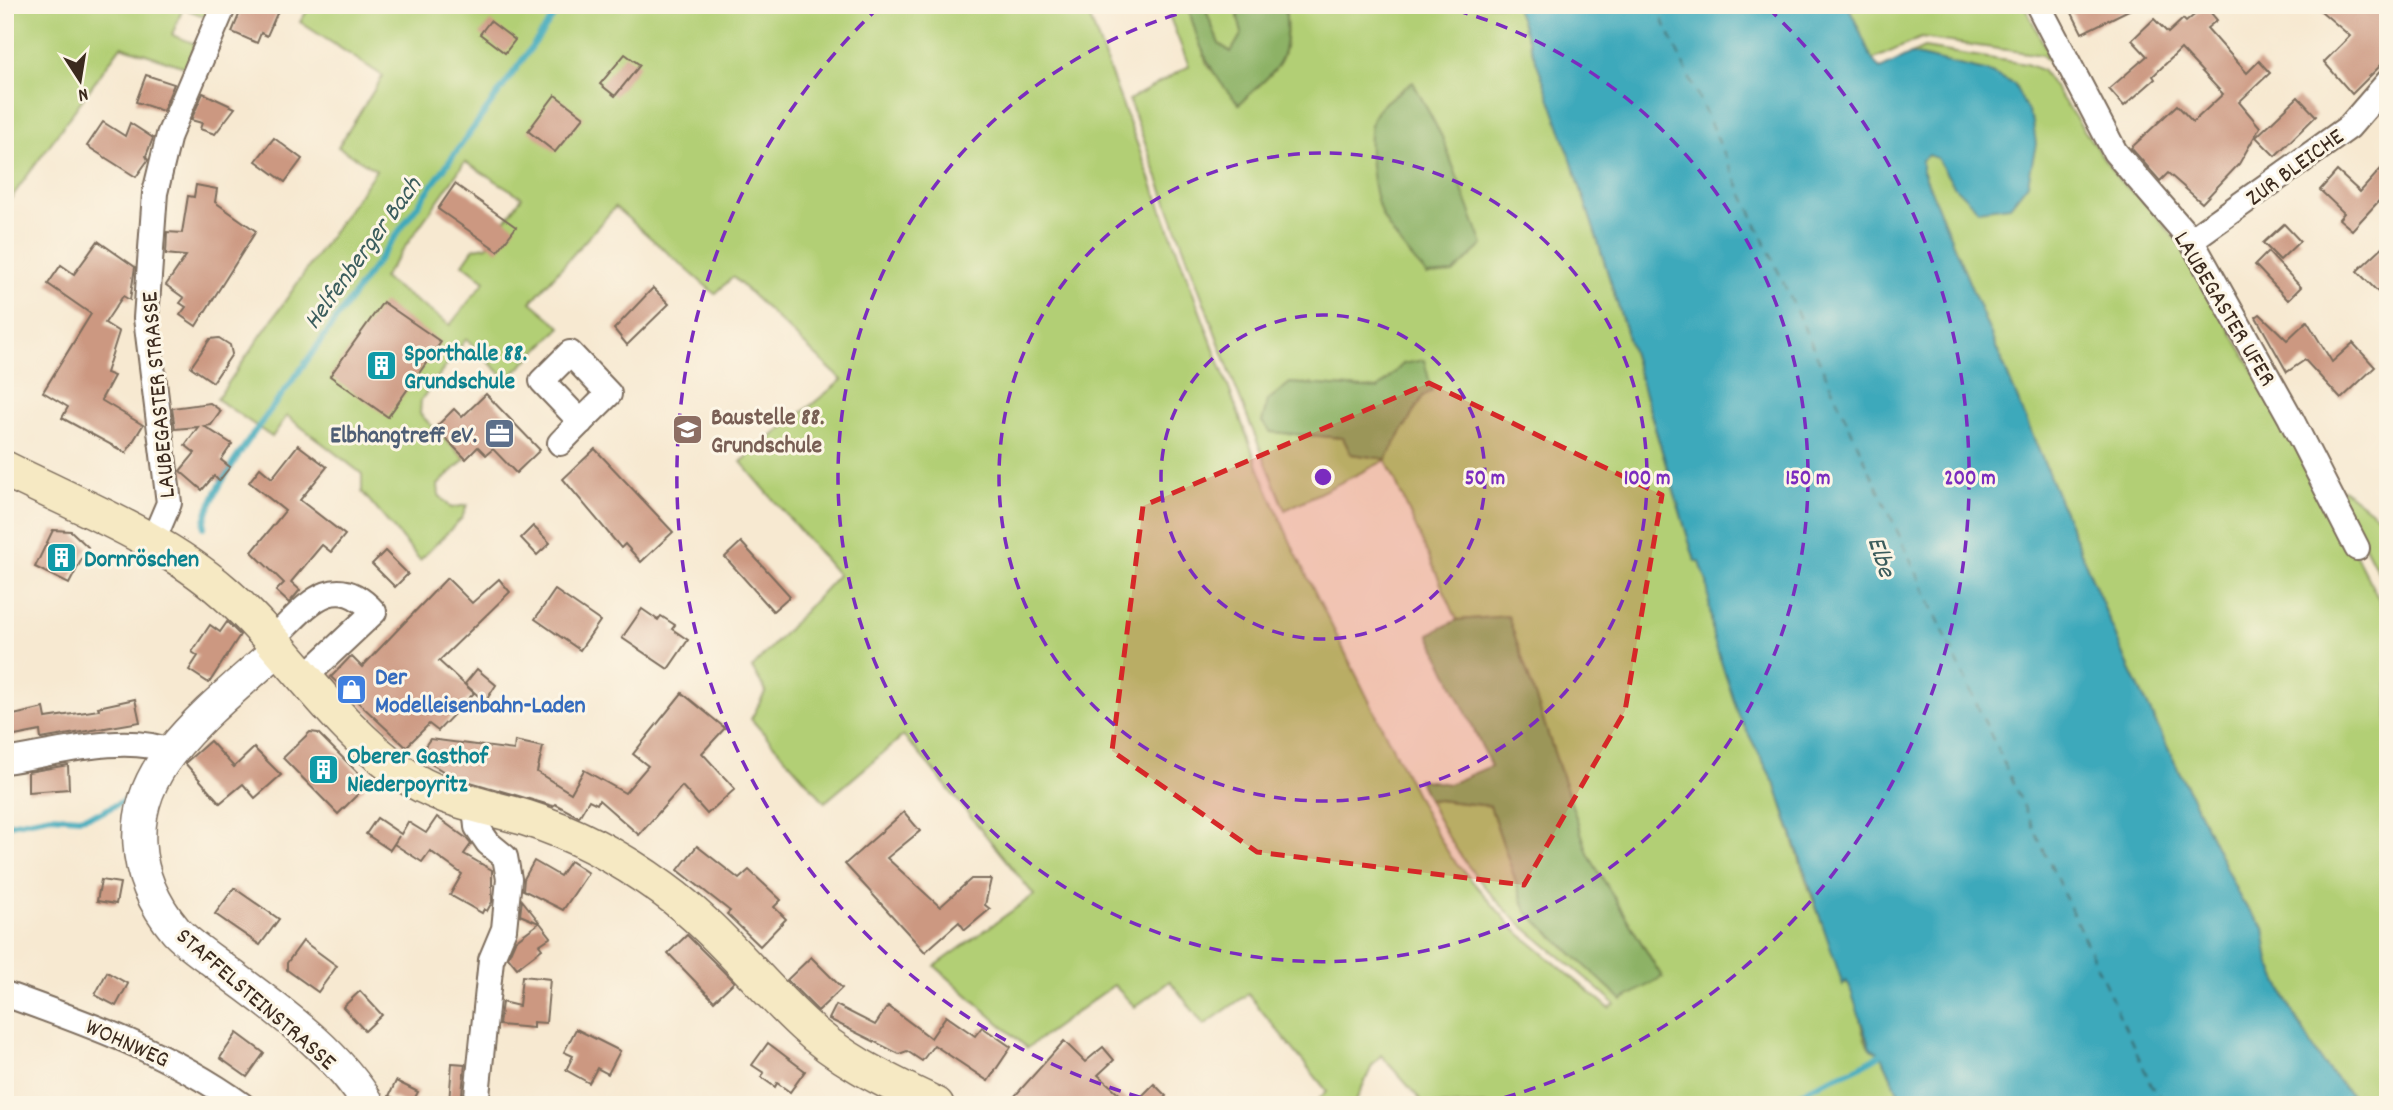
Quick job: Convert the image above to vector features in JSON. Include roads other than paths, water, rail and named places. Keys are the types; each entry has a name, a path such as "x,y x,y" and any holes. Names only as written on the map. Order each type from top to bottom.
{"main road":[{"path":"5,469 152,543 226,594 376,752 401,772 437,793 475,806 525,818 565,833 639,872 703,921 780,1002 828,1044 878,1077 936,1105"}],"street":[{"name":"LAUBEGASTER STRASSE","path":"152,543 169,503 146,318 155,193 169,135 224,5"},
{"name":"LAUBEGASTER UFER","path":"2038,5 2115,152 2191,240 2290,417 2357,548"},
{"name":"ZUR BLEICHE","path":"2191,240 2349,127 2388,82"},
{"path":"560,443 581,422"},
{"path":"274,645 321,595 337,590 352,593 374,611 304,677"},
{"name":"STAFFELSTEINSTRASSE","path":"274,645 171,752 154,777 144,801 138,831 142,868 153,901 178,934 297,1026 334,1060 369,1105"},
{"path":"5,761 102,746 155,745 171,752"},
{"path":"475,806 477,827 488,843 505,857 509,879 504,929 491,960 476,1105"},
{"name":"WOHNWEG","path":"5,994 116,1033 203,1077 242,1105"}],"water":[{"name":"Elbe","path":"1515,5 1848,5 1872,59 1880,69 1911,54 1989,72 2014,84 2033,122 2036,144 2028,183 2010,206 1978,210 1954,186 1937,158 1929,155 1922,160 1922,169 2127,663 2241,900 2264,928 2269,962 2293,1013 2323,1064 2360,1105 1904,1105 1881,1054 1870,1048 1849,985 1846,981 1843,985 1776,786 1739,716 1713,637 1707,582 1700,562 1695,561 1588,212"}],"waterway":[{"name":"Helfenberger Bach","path":"204,527 217,491 244,446 562,5"},
{"name":"Helfenberger Bach","path":"5,825 51,816 80,818 100,813 127,799 135,787"},
{"path":"1784,1105 1807,1090 1881,1054"}],"place":[{"name":"Sporthalle 88. Grundschule","path":"381,366"},
{"name":"Baustelle 88. Grundschule","path":"688,430"},
{"name":"Elbhangtreff eV.","path":"500,434"},
{"name":"Dornröschen","path":"61,558"},
{"name":"Der Modelleisenbahn-Laden","path":"352,690"},
{"name":"Oberer Gasthof Niederpoyritz","path":"324,769"}]}
